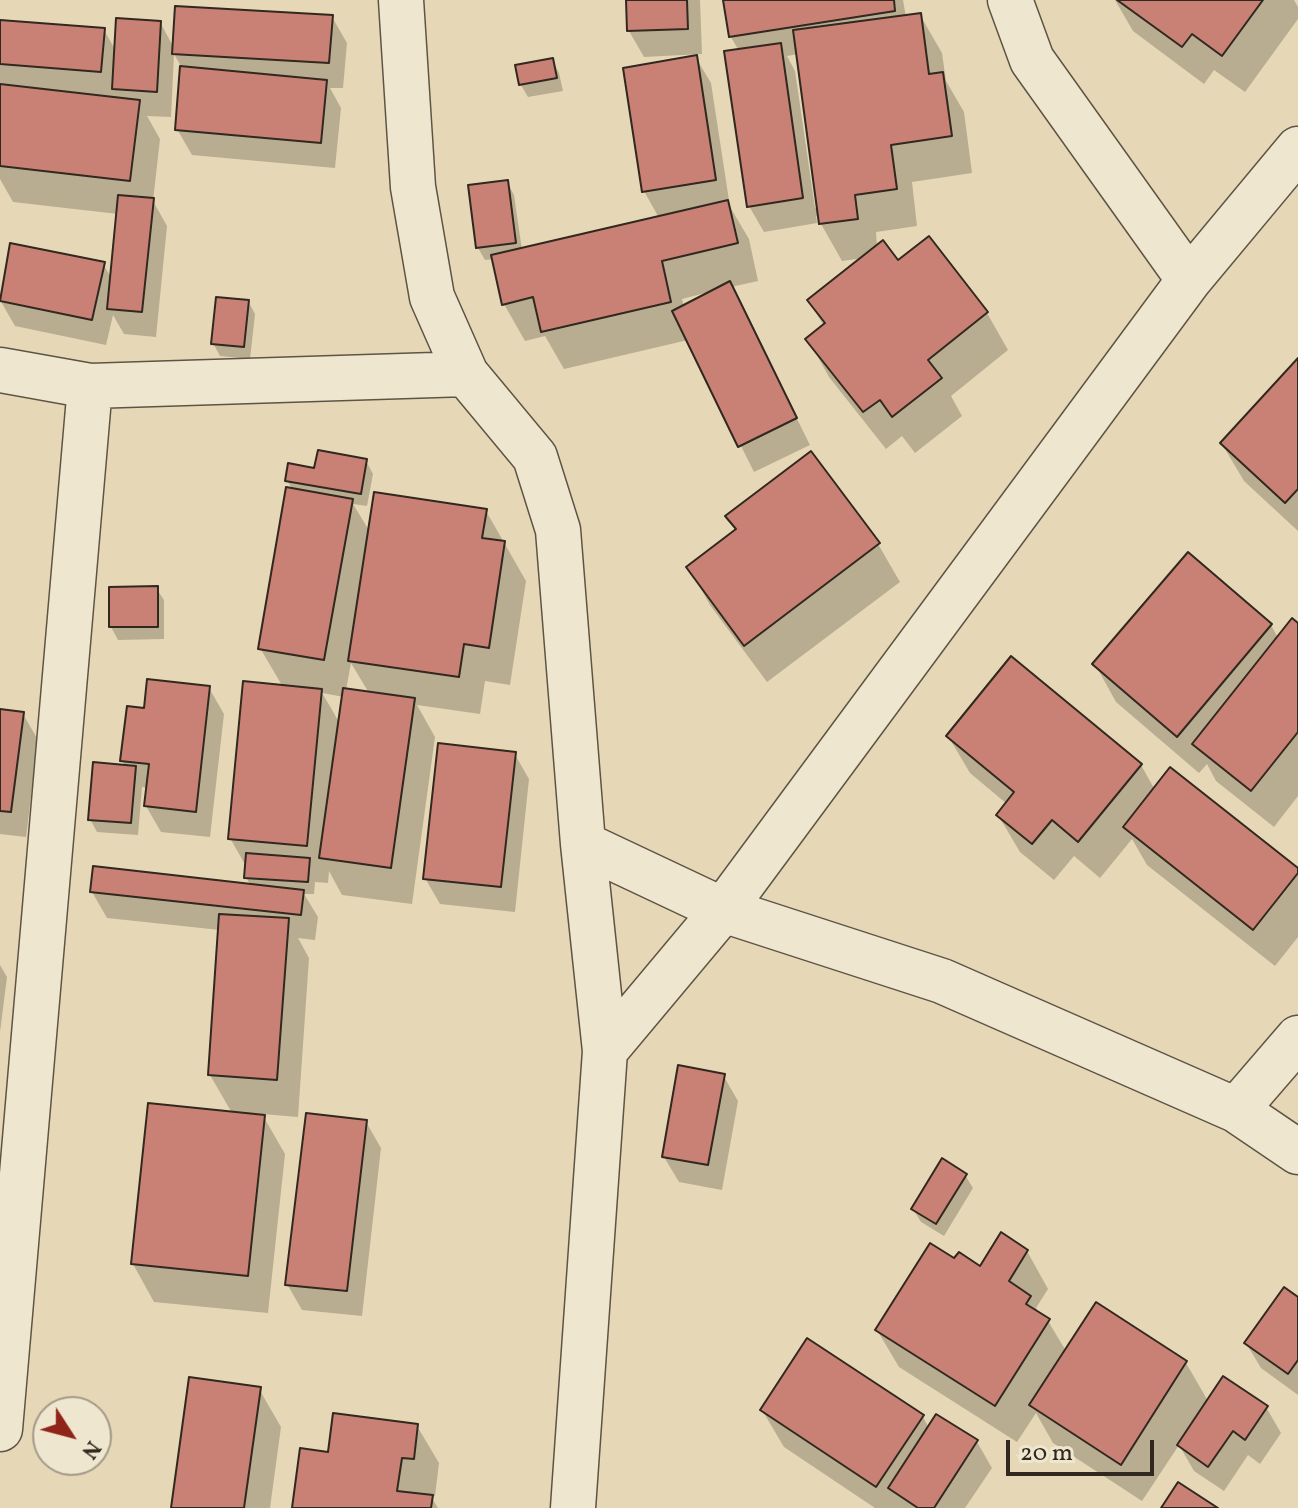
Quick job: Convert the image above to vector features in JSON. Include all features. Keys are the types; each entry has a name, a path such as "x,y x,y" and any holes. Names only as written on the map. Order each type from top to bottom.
{"street":[{"path":"401,0 413,187 432,297 466,374 535,457 558,530 583,844 605,1051 573,1508"},
{"path":"1010,0 1032,60 1189,280"},
{"path":"605,1051 723,910 1189,280 1298,149"},
{"path":"0,370 90,386 466,374"},
{"path":"0,1429 6,1286 90,386"},
{"path":"583,844 723,910 942,981 1236,1110 1298,1152"},
{"path":"1236,1110 1298,1038"}],"building":[{"path":"626,0 687,0 688,29 627,31"},
{"path":"723,0 894,0 895,11 729,37"},
{"path":"1117,0 1263,0 1222,56 1192,34 1182,47"},
{"path":"175,6 333,15 329,63 172,54"},
{"path":"921,13 929,74 943,72 952,136 891,145 897,189 855,195 858,219 819,224 793,30"},
{"path":"116,18 161,21 157,92 112,89"},
{"path":"0,20 105,28 101,72 0,64"},
{"path":"781,43 803,198 747,207 724,51"},
{"path":"697,55 716,180 642,192 623,68"},
{"path":"553,58 557,78 519,85 515,65"},
{"path":"180,66 327,80 321,143 175,130"},
{"path":"0,84 140,100 130,181 0,166"},
{"path":"508,180 516,243 476,248 468,185"},
{"path":"118,195 154,198 142,312 107,309"},
{"path":"728,200 738,243 662,261 671,302 541,332 533,297 502,305 491,255"},
{"path":"929,236 988,312 928,360 942,378 892,417 880,400 863,412 805,339 825,323 807,300 883,240 898,260"},
{"path":"10,243 105,262 92,320 0,301"},
{"path":"730,281 797,418 738,447 672,311"},
{"path":"216,297 249,300 244,347 211,344"},
{"path":"1298,358 1298,489 1285,503 1220,443"},
{"path":"318,450 367,459 361,494 285,481 288,463 314,468"},
{"path":"811,451 880,543 744,646 686,567 736,529 725,516"},
{"path":"286,487 353,499 324,660 258,649"},
{"path":"374,492 487,509 482,538 505,541 489,648 464,644 459,677 348,661"},
{"path":"1188,552 1272,624 1177,737 1092,664"},
{"path":"158,586 158,627 109,627 109,587"},
{"path":"1292,618 1298,623 1298,732 1251,791 1192,744"},
{"path":"1011,656 1142,764 1078,842 1052,820 1032,844 996,815 1014,792 946,736"},
{"path":"147,679 210,686 196,812 144,806 149,764 120,761 127,706 144,708"},
{"path":"243,681 322,689 307,846 228,839"},
{"path":"343,688 415,698 391,868 319,858"},
{"path":"0,709 24,712 11,812 0,811"},
{"path":"438,743 516,752 501,887 423,879"},
{"path":"93,762 136,766 131,823 88,820"},
{"path":"1170,767 1298,868 1298,873 1253,930 1123,827"},
{"path":"246,853 310,858 308,882 244,878"},
{"path":"93,866 304,890 301,915 90,892"},
{"path":"219,914 289,918 277,1080 208,1075"},
{"path":"678,1065 725,1074 708,1165 662,1157"},
{"path":"148,1103 265,1115 248,1276 131,1264"},
{"path":"306,1113 367,1120 347,1291 285,1285"},
{"path":"942,1158 967,1174 936,1224 911,1209"},
{"path":"1001,1232 1028,1250 1009,1281 1031,1296 1026,1304 1050,1319 995,1406 875,1330 930,1243 954,1258 959,1252 980,1266"},
{"path":"1284,1287 1298,1297 1298,1360 1288,1374 1244,1343"},
{"path":"1096,1302 1187,1361 1121,1465 1029,1405"},
{"path":"807,1338 924,1415 876,1487 760,1410"},
{"path":"1223,1376 1268,1406 1245,1440 1233,1431 1208,1467 1177,1445"},
{"path":"189,1377 261,1387 244,1508 171,1508"},
{"path":"333,1413 418,1424 414,1459 402,1458 397,1491 433,1495 431,1508 292,1508 300,1448 328,1452"},
{"path":"936,1414 978,1440 934,1508 918,1508 888,1488"},
{"path":"1178,1482 1218,1508 1161,1508"}]}
